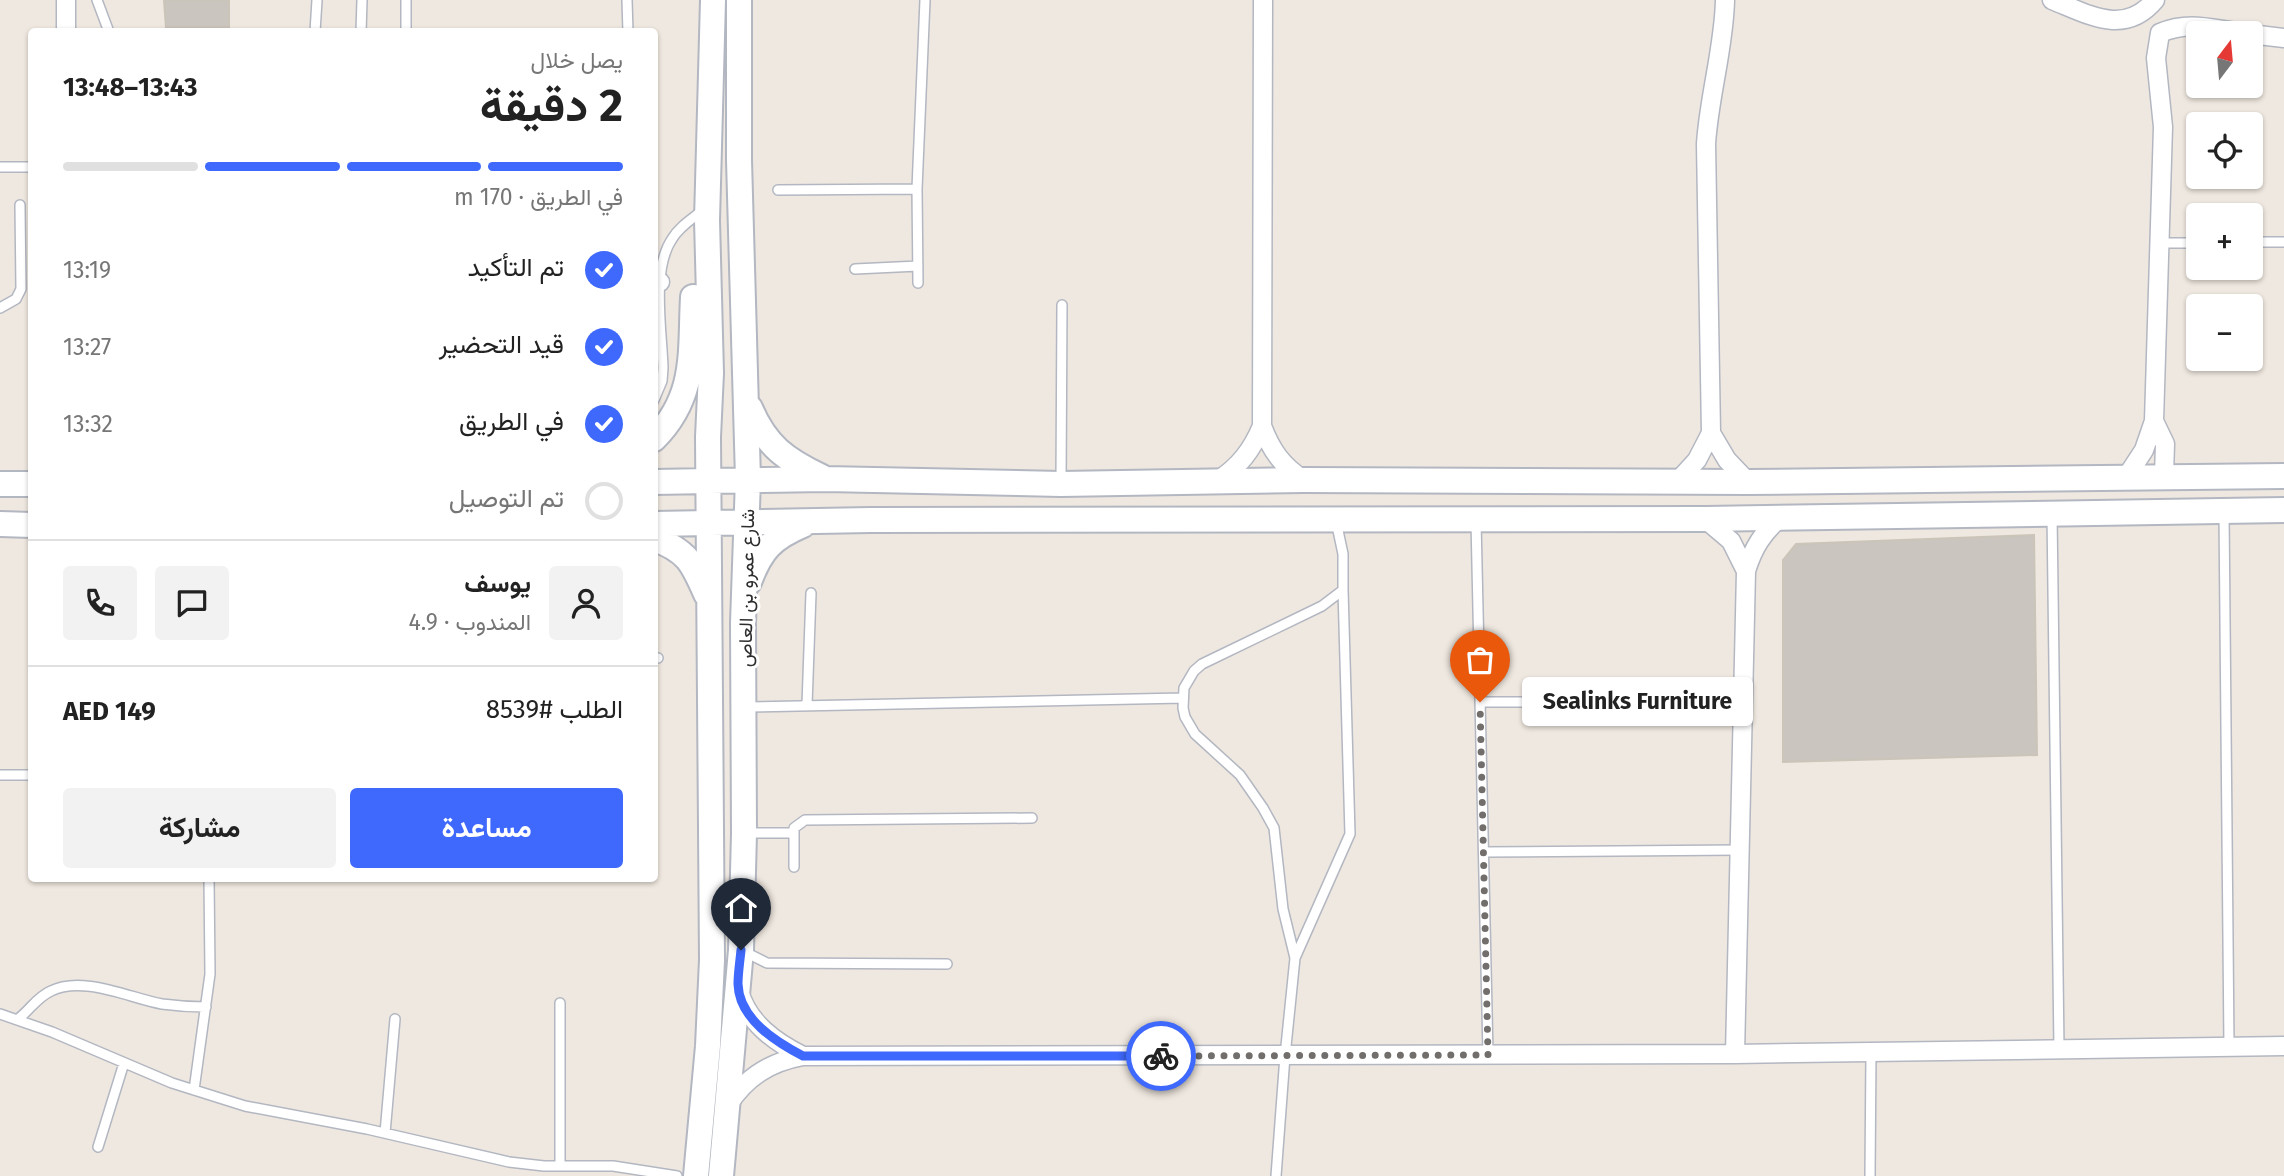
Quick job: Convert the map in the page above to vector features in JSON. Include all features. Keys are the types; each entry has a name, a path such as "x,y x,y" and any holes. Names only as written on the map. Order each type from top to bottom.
{"main road":[{"name":"شارع عمرو بن العاص","path":"696,1176 708,1046 712,960 709,600 711,373 708,206 713,0"},
{"name":"شارع عمرو بن العاص","path":"721,1176 741,950 744,833 743,596 748,480 738,160 739,0"},
{"path":"658,434 669,422 686,389 692,352 694,284 708,232"},
{"path":"745,396 761,432 768,441 796,465 826,479"},
{"path":"658,482 826,479 1061,484 1304,481 1748,482 2164,475 2284,476"},
{"path":"2052,512 2074,501 2144,494 2164,475"},
{"path":"0,484 28,484"},
{"path":"2224,510 2233,498 2246,490 2284,489"},
{"path":"658,524 871,520 1705,519 2284,510"},
{"path":"743,596 756,563 767,547 787,532 809,523"},
{"path":"0,524 28,525"},
{"path":"658,541 677,548 687,556 709,600"}],"street":[{"path":"66,0 66,28"},
{"path":"1263,0 1262,426 1277,457 1304,481"},
{"path":"1677,482 1697,460 1711,433 1706,144 1726,0"},
{"path":"2052,0 2106,20 2128,20 2155,0"},
{"path":"2140,13 2160,33"},
{"path":"2160,33 2175,26 2186,25"},
{"path":"2127,476 2144,450 2154,421 2163,127 2156,58 2160,33"},
{"path":"2263,36 2284,38"},
{"path":"2154,421 2165,444 2164,475"},
{"path":"1214,482 1231,472 1244,459 1262,426"},
{"path":"1711,433 1727,460 1748,482"},
{"path":"1735,1054 1746,571 1762,535 1781,517"},
{"path":"1705,519 1731,541 1746,571"},
{"path":"738,986 743,1003 754,1020 777,1041 803,1056"},
{"path":"728,1105 741,1086 759,1071 780,1061 803,1056 1735,1054 2284,1046"}],"lane":[{"path":"97,0 108,28"},
{"path":"315,28 317,0"},
{"path":"361,28 362,0"},
{"path":"406,0 406,28"},
{"path":"627,0 628,28"},
{"path":"918,284 917,189 925,0"},
{"path":"0,167 28,167"},
{"path":"778,190 917,189"},
{"path":"0,308 16,299 21,289 20,205"},
{"path":"658,278 672,238 708,206"},
{"path":"2263,242 2284,242"},
{"path":"2160,243 2186,243"},
{"path":"855,269 918,266"},
{"path":"658,296 663,368 658,390"},
{"path":"1061,484 1062,305"},
{"path":"2224,510 2229,1047"},
{"path":"2052,512 2059,1049"},
{"path":"1276,1176 1295,958 1350,834 1343,554 1336,519"},
{"path":"1476,519 1488,1055"},
{"path":"1295,958 1283,909 1274,828 1240,775 1189,726 1185,718 1183,698 1189,679 1202,664 1322,606 1343,590"},
{"path":"807,705 811,593"},
{"path":"744,707 1183,698"},
{"path":"1480,702 1743,702"},
{"path":"0,775 28,775"},
{"path":"794,867 793,833 797,825 805,820 1032,818"},
{"path":"744,833 793,833"},
{"path":"1484,852 1740,850"},
{"path":"194,1090 210,974 209,882"},
{"path":"741,950 767,963 947,964"},
{"path":"19,1019 39,998 70,985 164,1004 206,1007"},
{"path":"560,1003 560,1166"},
{"path":"0,1014 19,1019 194,1090 246,1106 385,1133 509,1162 613,1166 677,1176"},
{"path":"385,1133 395,1019"},
{"path":"1870,1176 1871,1052"},
{"path":"98,1147 124,1063"}],"building":[{"path":"164,0 229,0 229,28 166,28"},
{"path":"2034,535 2037,755 1783,762 1783,560 1796,544"}],"way so far":[{"path":"1161,1056 1488,1055 1480,702"}],"place":[{"name":"Sealinks Furniture","path":"1480,702"}],"route":[{"path":"741,950 738,986 743,1003 768,1035 803,1056 1161,1056"}]}
